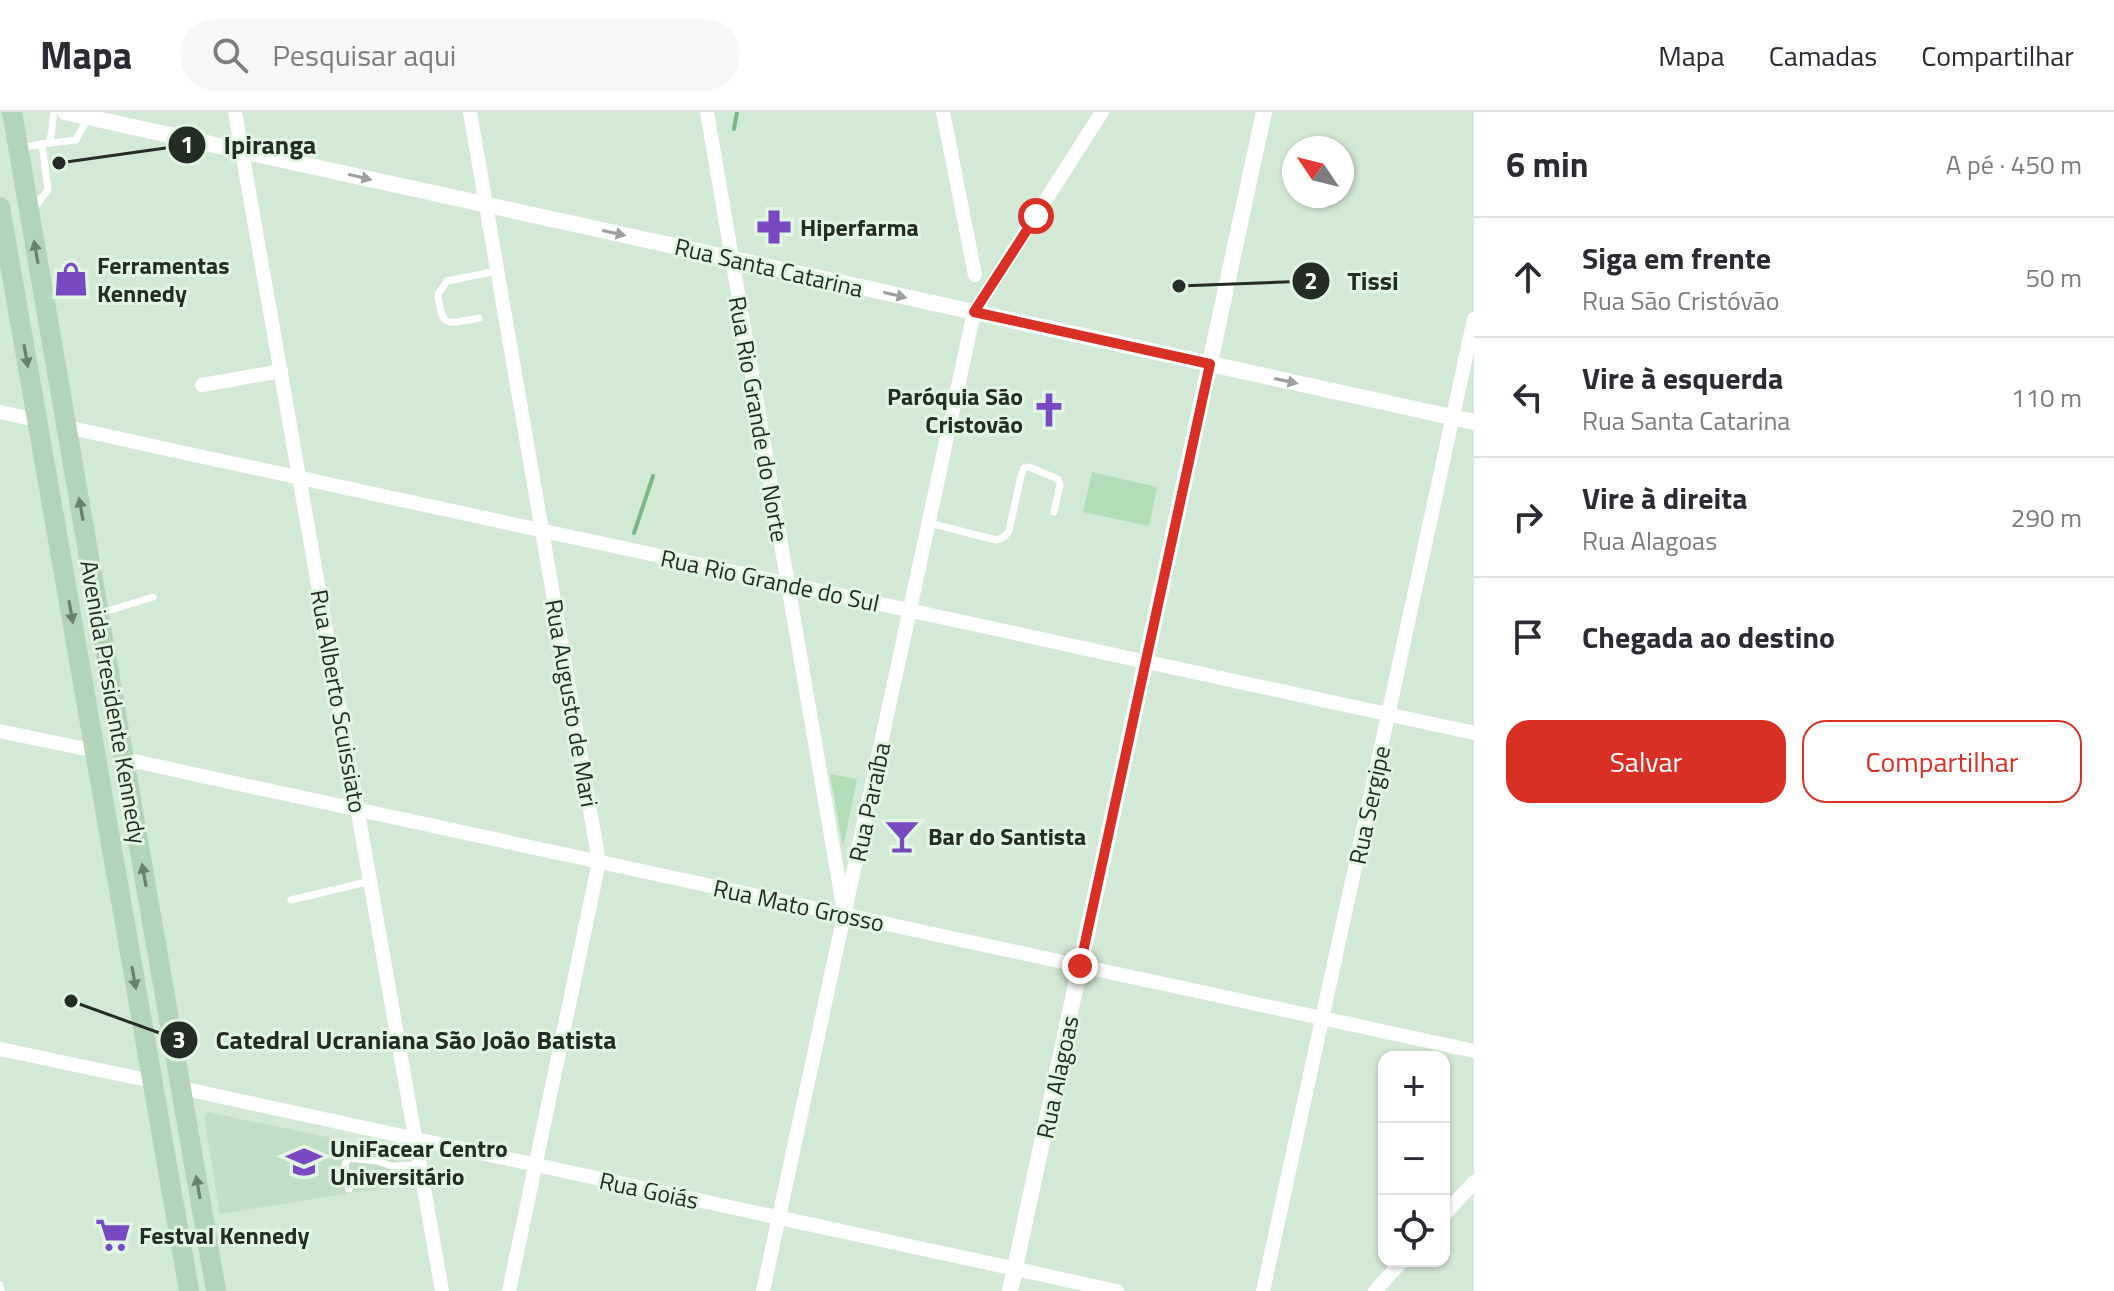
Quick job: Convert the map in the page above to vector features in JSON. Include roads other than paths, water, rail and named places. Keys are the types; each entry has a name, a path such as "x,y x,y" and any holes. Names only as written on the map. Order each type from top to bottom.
{"main road":[{"name":"Avenida Presidente Kennedy","path":"12,112 216,1291"},
{"name":"Avenida Presidente Kennedy","path":"0,207 189,1291"},
{"path":"124,918 143,918 153,924"}],"street":[{"name":"Rua Santa Catarina","path":"65,112 1474,422"},
{"name":"Rua Alberto Scuissiato","path":"235,112 442,1291"},
{"name":"Rua Augusto de Mari","path":"470,112 599,862 509,1291"},
{"name":"Rua Rio Grande do Norte","path":"707,112 844,915"},
{"path":"943,112 975,275"},
{"path":"974,312 1102,112"},
{"name":"Rua Alagoas","path":"1010,1291 1264,112"},
{"name":"Rua Paraíba","path":"763,1291 974,312"},
{"name":"Rua Sergipe","path":"1263,1291 1474,319"},
{"path":"202,385 281,371"},
{"path":"0,412 37,420"},
{"name":"Rua Rio Grande do Sul","path":"66,427 1474,733"},
{"path":"0,731 95,751"},
{"name":"Rua Mato Grosso","path":"124,759 1474,1051"},
{"path":"0,1049 152,1081"},
{"name":"Rua Goiás","path":"181,1088 1117,1291"},
{"path":"1450,1208 1474,1182"},
{"path":"1375,1291 1397,1267"}],"lane":[{"path":"30,214 48,190 46,144 54,112"},
{"path":"18,148 76,140 88,117"},
{"path":"479,318 444,320 440,315 438,294 447,281 497,271"},
{"path":"929,523 996,540 1004,537 1009,531 1021,476 1024,468 1029,467 1058,479 1060,485 1054,512"},
{"path":"99,613 153,597"},
{"path":"291,900 371,881"},
{"path":"349,1189 345,1164 349,1158 392,1166 420,1165"},
{"path":"0,1285 1,1291"}],"waterway":[{"path":"734,129 737,112"},
{"path":"634,533 653,476"}],"place":[{"name":"Ipiranga","path":"59,163"},
{"name":"Hiperfarma","path":"774,227"},
{"name":"Ferramentas Kennedy","path":"71,279"},
{"name":"Tissi","path":"1179,286"},
{"name":"Paróquia São Cristovão","path":"1049,410"},
{"name":"Bar do Santista","path":"902,836"},
{"name":"Catedral Ucraniana São João Batista","path":"71,1001"},
{"name":"UniFacear Centro Universitário","path":"304,1162"},
{"name":"Festval Kennedy","path":"113,1235"}]}
